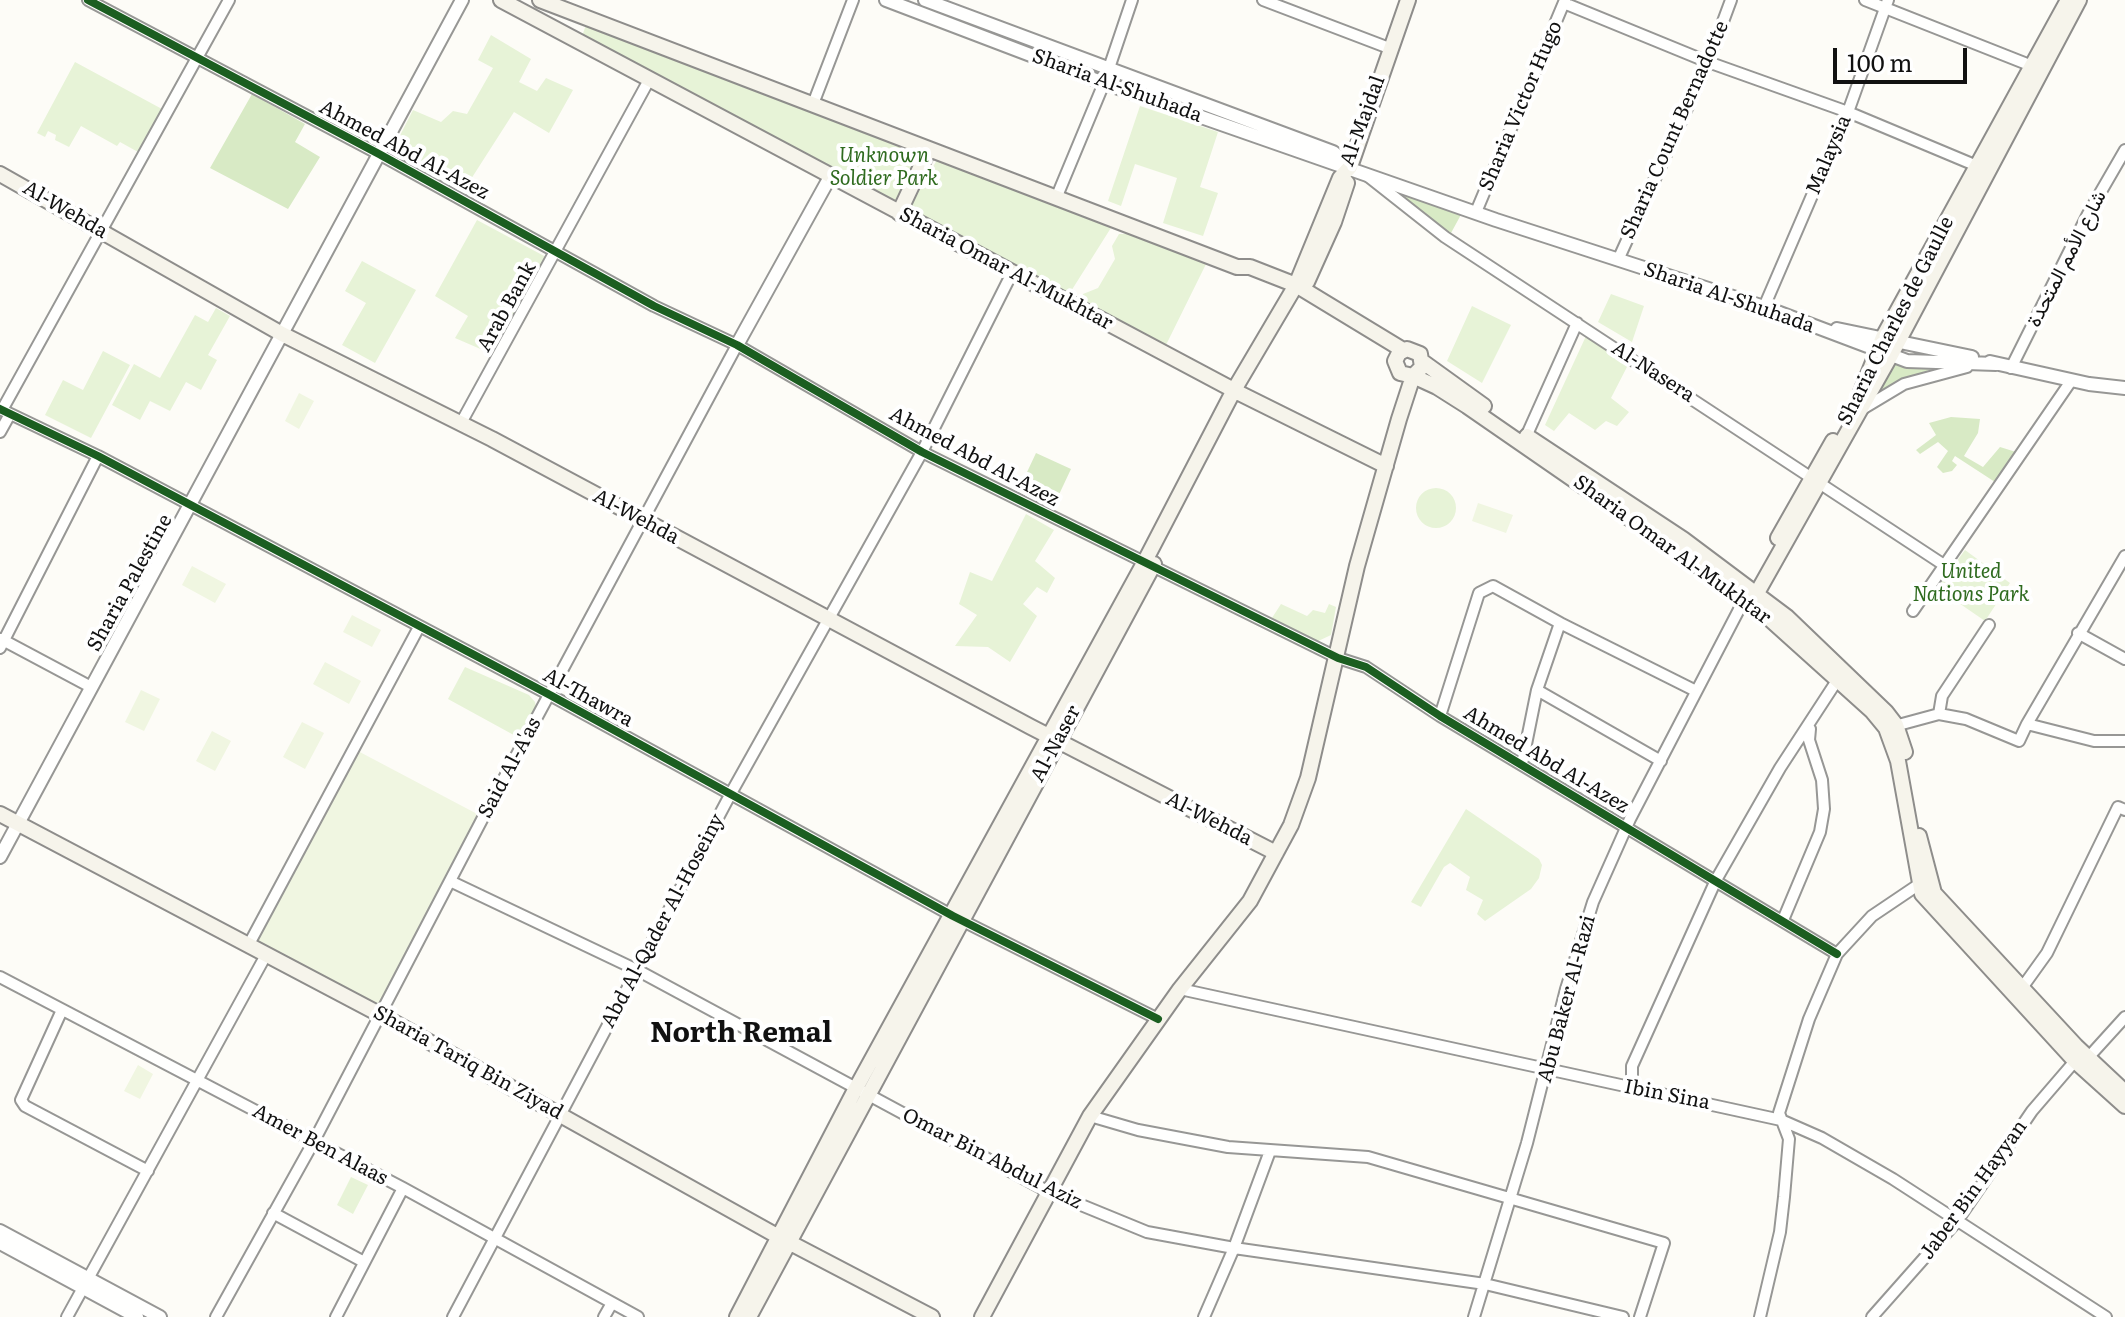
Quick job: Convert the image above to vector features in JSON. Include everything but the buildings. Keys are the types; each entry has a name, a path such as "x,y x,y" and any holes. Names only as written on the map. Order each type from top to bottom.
{"main road":[{"name":"Sharia Omar Al-Mukhtar","path":"501,0 1012,273 1386,466"},
{"path":"540,0 1057,196 1119,223 1237,267 1250,267 1396,349 1416,351 1423,362 1420,371 1413,376 1357,566 1308,778 1276,853 1250,901 1180,989 1090,1116 982,1317"},
{"name":"Al-Majdal","path":"1297,291 1340,178 1350,167 1408,0"},
{"name":"Sharia Charles de Gaulle","path":"1749,598 1854,416 1977,166 2068,0"},
{"name":"Sharia Charles de Gaulle","path":"1816,482 1887,346 2079,0"},
{"path":"575,39 578,26 591,19"},
{"path":"899,213 929,149"},
{"name":"Al-Wehda","path":"0,174 282,334 461,423 1052,739 1276,853"},
{"path":"1297,291 1382,351 1396,368 1413,376"},
{"name":"Al-Naser","path":"749,1317 784,1240 860,1092 958,918 1238,392 1297,291"},
{"path":"1398,423 1396,368 1403,350"},
{"name":"Sharia Omar Al-Mukhtar","path":"1423,362 1524,440 1749,598 1853,679 1891,727 1905,753 1920,844 1934,893 2018,992 2125,1106"},
{"name":"Sharia Omar Al-Mukhtar","path":"1413,376 1437,387 1524,440"},
{"path":"1398,423 1407,401 1437,387"},
{"name":"Sharia Omar Al-Mukhtar","path":"1749,598 1891,727 1918,885 1928,902 2018,992"},
{"name":"Sharia Tariq Bin Ziyad","path":"0,814 381,1015 784,1240 932,1317"},
{"name":"Sharia Omar Al-Mukhtar","path":"2081,1061 2125,1092"},
{"name":"Al-Naser","path":"737,1317 784,1240"}],"street":[{"name":"Ahmed Abd Al-Azez","path":"88,0 379,154 697,329 737,345 922,452 1148,566 1338,658 1366,667 1440,716 1837,954"},
{"path":"0,432 4,411 229,0"},
{"name":"Sharia Palestine","path":"0,857 462,0"},
{"path":"813,104 853,0"},
{"name":"Sharia Al-Shuhada","path":"886,0 1333,152 1350,167 1366,174 1496,220 1826,330 1887,346 1996,364 2071,381 2125,388"},
{"name":"Sharia Al-Shuhada","path":"925,0 1106,77"},
{"path":"1057,196 1106,77 1132,0"},
{"path":"1263,0 1389,48"},
{"name":"Sharia Count Bernadotte","path":"1618,260 1708,62 1731,0"},
{"path":"1865,0 1886,4 2032,66"},
{"path":"1564,2 1708,62 1848,112 1977,166"},
{"name":"Sharia Victor Hugo","path":"1476,212 1564,2"},
{"name":"Malaysia","path":"1764,307 1848,112 1886,4"},
{"name":"Arab Bank","path":"461,423 649,80"},
{"name":"شارع الأمم المتحدة","path":"2011,368 2088,214 2125,150"},
{"name":"Al-Nasera","path":"1366,174 1445,237 1760,441 1816,482 1944,565"},
{"name":"Said Al-A'as","path":"216,1317 314,1141 737,345 830,177"},
{"name":"Abd Al-Qader Al-Hoseiny","path":"453,1317 730,795 826,618 922,452 1012,273"},
{"path":"1524,440 1577,323"},
{"name":"Sharia Charles de Gaulle","path":"1854,416 1904,384 1950,369 1996,364"},
{"path":"1913,611 2071,381"},
{"name":"Al-Thawra","path":"4,411 98,456 550,695 958,918 1158,1019"},
{"path":"91,687 1,643 98,456"},
{"path":"1891,727 1939,714 1966,719 2019,741 2078,633 2125,556"},
{"path":"1440,716 1482,590 1493,586 1696,691"},
{"name":"Abu Baker Al-Razi","path":"1474,1317 1548,1068 1566,989 1593,902 1696,691 1749,598"},
{"path":"1522,764 1537,690 1560,623"},
{"path":"1939,714 1942,696 1989,625"},
{"path":"248,946 419,627"},
{"path":"2078,633 2125,659"},
{"path":"1632,1090 1632,1066 1716,880 1780,768 1810,727 1838,679"},
{"path":"1537,690 1661,761"},
{"path":"2027,724 2094,741 2125,741"},
{"path":"1783,920 1820,832 1824,809 1822,780 1809,740 1810,727"},
{"path":"2018,992 2047,953 2118,807 2125,810"},
{"name":"Omar Bin Abdul Aziz","path":"452,882 637,970 1047,1191 1147,1232 1234,1248 1485,1284 1623,1317"},
{"path":"1760,1317 1780,1232 1789,1139 1781,1120 1780,1105 1809,1019 1837,954 1872,916 1918,885"},
{"path":"67,1317 266,955"},
{"name":"Amer Ben Alaas","path":"0,977 403,1188 638,1317"},
{"name":"Ibin Sina","path":"1180,989 1548,1068 1632,1090 1707,1101 1781,1120 1822,1138 2106,1317"},
{"path":"62,1010 21,1100 25,1106 148,1171"},
{"name":"Jaber Bin Hayyan","path":"1872,1317 1957,1221 2032,1111 2125,1017"},
{"path":"1090,1116 1138,1130 1228,1147 1368,1157 1664,1243 1640,1317"},
{"path":"1204,1317 1270,1151"},
{"path":"336,1317 403,1188"},
{"path":"273,1213 364,1262"},
{"path":"0,1231 86,1282 137,1317"},
{"path":"0,1243 160,1317"},
{"path":"604,1317 612,1303"}],"green space":[{"name":"Unknown Soldier Park","path":"586,25 596,25 924,151 897,208 581,39"},
{"path":"491,35 531,59 519,82 537,91 546,78 573,90 549,133 514,112 464,190 391,153 413,110 441,122 453,111 467,114 493,68 478,60"},
{"path":"75,62 162,109 138,152 120,142 117,146 81,126 69,147 55,140 56,135 48,131 45,137 37,133"},
{"path":"252,94 305,124 295,142 320,157 288,209 210,168"},
{"path":"1140,106 1218,132 1200,187 1218,193 1203,236 1163,223 1177,178 1135,164 1121,206 1108,201"},
{"name":"Unknown Soldier Park","path":"937,160 1114,223 1068,296 906,211"},
{"path":"1386,183 1463,211 1451,233 1385,188"},
{"path":"477,220 546,257 492,354 455,338 468,316 435,296"},
{"path":"1119,234 1130,234 1207,262 1164,349 1079,303 1083,294 1098,288 1115,259 1112,246"},
{"path":"362,261 416,290 375,363 342,345 366,303 345,291"},
{"path":"1611,294 1644,306 1632,342 1598,322"},
{"path":"1472,306 1511,325 1482,383 1447,361"},
{"path":"216,308 230,316 208,355 217,360 201,390 186,382 170,411 150,401 140,420 112,405 134,364 160,378 195,315 208,322"},
{"path":"1586,336 1628,365 1611,398 1629,412 1617,426 1606,421 1595,430 1569,413 1554,431 1545,425"},
{"path":"103,351 130,365 91,438 45,415 63,380 83,390"},
{"path":"1889,362 1926,365 1932,369 1889,386 1870,401"},
{"path":"299,393 314,401 299,429 285,421"},
{"path":"1951,417 1980,419 1978,433 1964,456 1983,467 2000,447 2016,452 1995,482 1955,456 1952,461 1957,465 1952,471 1943,473 1937,467 1948,451 1938,442 1920,454 1916,450 1936,435 1929,423"},
{"path":"1036,453 1071,469 1055,503 1020,487"},
{"path":"1436,488 1450,494 1456,508 1450,522 1436,528 1422,522 1416,508 1422,494"},
{"path":"1478,503 1513,515 1506,533 1472,521"},
{"path":"1026,514 1054,530 1035,561 1055,578 1047,593 1037,587 1023,604 1037,616 1010,662 988,647 955,646 977,615 959,604 970,572 992,581"},
{"name":"United Nations Park","path":"1965,550 2010,583 1985,621 1937,588"},
{"path":"192,566 226,584 215,603 182,585"},
{"path":"1281,604 1307,616 1313,610 1325,613 1329,604 1336,607 1331,635 1314,643 1270,621"},
{"path":"352,615 381,630 372,647 343,632"},
{"path":"325,662 361,681 349,704 313,684"},
{"path":"465,667 529,695 535,702 536,708 521,739 448,699"},
{"path":"141,690 160,699 144,731 125,722"},
{"path":"302,722 324,733 305,769 283,757"},
{"path":"212,731 231,741 215,771 196,761"},
{"path":"356,750 481,816 378,1011 254,942"},
{"path":"1466,809 1539,859 1542,865 1539,878 1531,889 1485,921 1477,914 1483,900 1466,890 1470,877 1450,863 1444,867 1421,907 1411,902"},
{"path":"138,1065 153,1074 140,1099 124,1091"},
{"path":"351,1177 368,1185 353,1214 337,1205"}],"cycle path":[{"path":"88,0 379,154 654,306 737,345 922,452 1338,658 1366,667 1440,716 1837,954"},
{"path":"0,409 98,456 550,695 953,916 1158,1019"}],"district":[{"name":"North Remal","path":"741,1034"}]}
